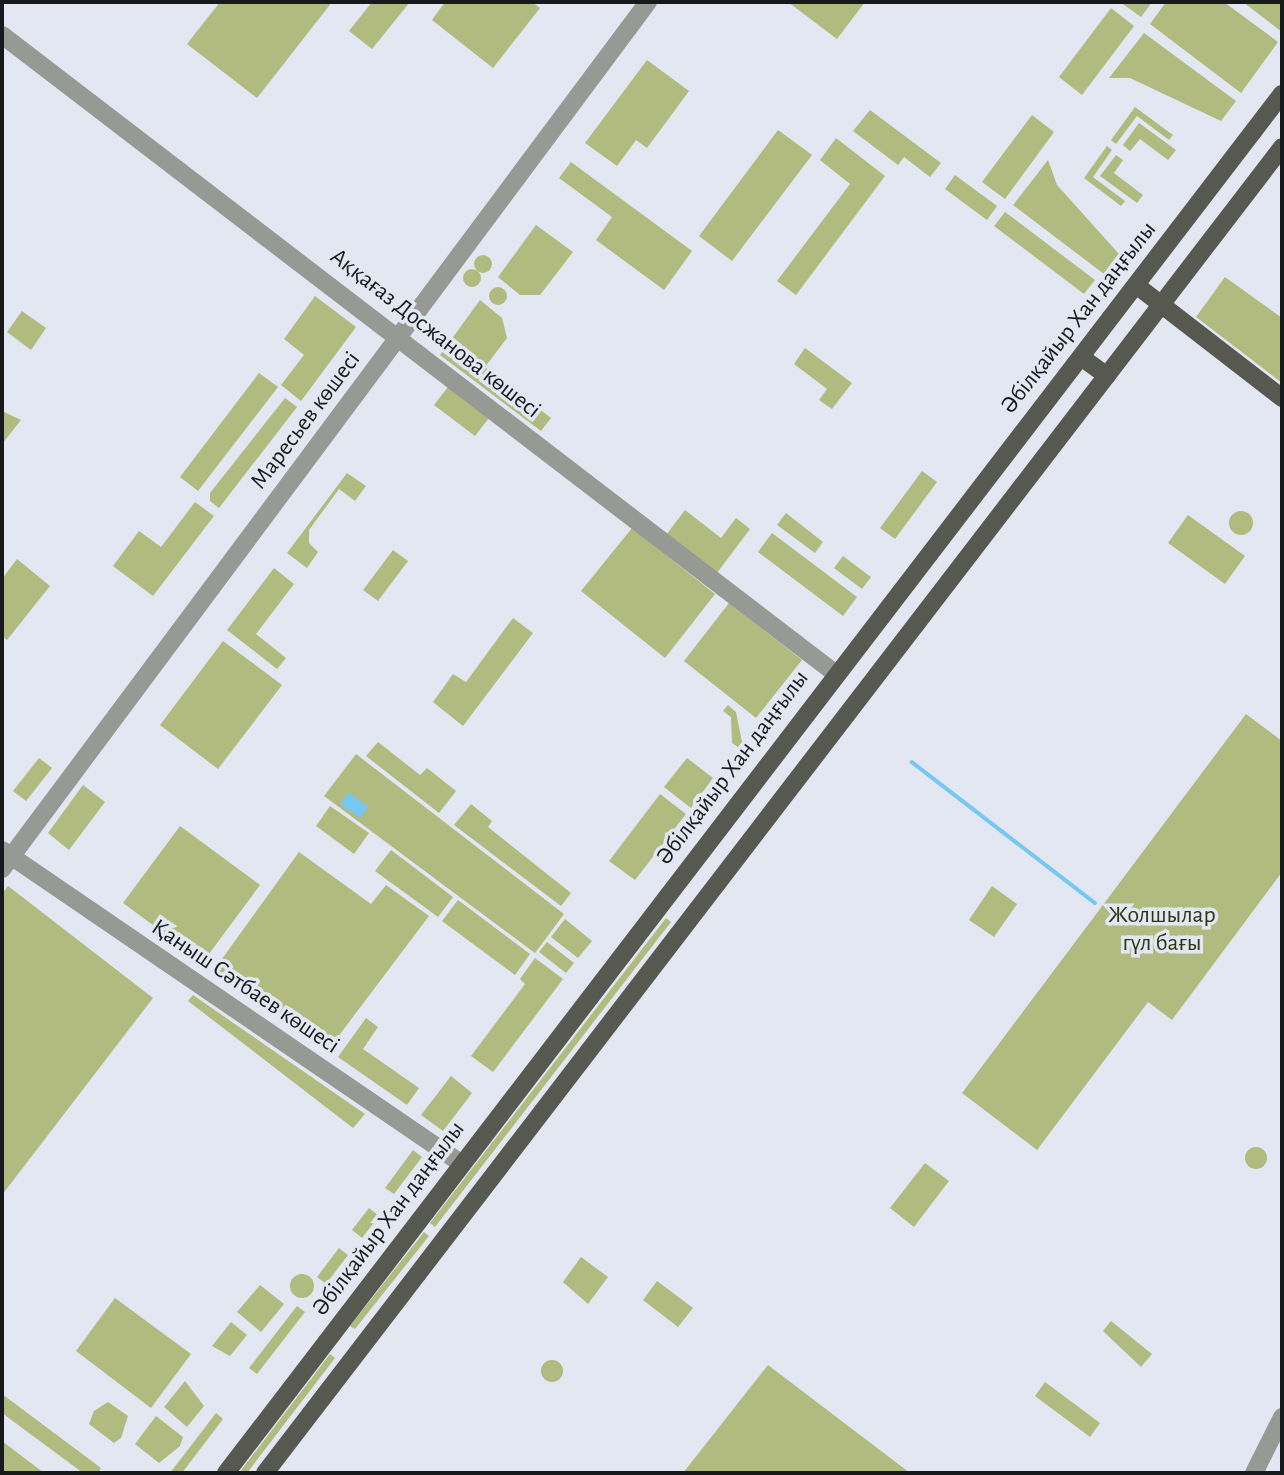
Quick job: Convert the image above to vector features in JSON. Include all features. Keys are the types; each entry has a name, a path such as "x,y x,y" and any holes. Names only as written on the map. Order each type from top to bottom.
{"main road":[{"name":"Әбілқайыр Хан даңғылы","path":"226,1473 1282,94"},
{"path":"265,1473 1282,149 1255,131"},
{"path":"1136,285 1282,398"},
{"path":"1081,357 1107,376"},
{"path":"973,496 1000,516"},
{"path":"668,893 695,912"},
{"path":"335,1331 360,1350"}],"street":[{"name":"Маресьев көшесі","path":"5,859 648,2"},
{"name":"Аққағаз Досжанова көшесі","path":"2,34 400,336 836,674"},
{"name":"Қаныш Сәтбаев көшесі","path":"5,859 462,1164"},
{"path":"1254,1473 1282,1417"}],"green space":[{"path":"220,2 332,2 257,98 187,44"},
{"path":"372,2 410,2 372,49 349,31"},
{"path":"445,2 532,2 540,8 493,68 432,20"},
{"path":"788,2 865,2 837,39"},
{"path":"1120,2 1152,2 1141,17"},
{"path":"1166,2 1224,2 1278,42 1241,93 1150,24"},
{"path":"1243,2 1282,2 1282,32"},
{"path":"1111,8 1134,26 1082,95 1059,77"},
{"path":"1144,33 1236,101 1221,121 1130,78 1109,78"},
{"path":"647,60 689,91 647,148 636,140 617,166 585,143"},
{"path":"1135,107 1173,135 1169,140 1137,116 1116,144 1111,140"},
{"path":"870,110 941,163 930,177 904,157 898,165 853,131"},
{"path":"1032,115 1054,132 1005,199 982,182"},
{"path":"1139,123 1176,150 1168,160 1140,139 1130,151 1123,145"},
{"path":"778,130 812,155 732,261 699,236"},
{"path":"836,138 885,176 796,295 777,281 850,184 820,160"},
{"path":"1107,146 1112,150 1093,177 1125,201 1121,206 1084,178"},
{"path":"1116,155 1123,160 1114,173 1143,195 1137,203 1100,176"},
{"path":"1048,160 1057,185 1119,254 1104,274 1013,205"},
{"path":"571,162 692,251 664,290 596,240 612,217 559,178"},
{"path":"955,175 997,206 987,220 945,189"},
{"path":"1005,212 1095,280 1084,294 994,226"},
{"path":"536,225 573,252 540,295 520,295 498,277"},
{"path":"483,255 489,258 492,264 489,270 483,273 477,270 474,264 477,258"},
{"path":"472,269 478,272 481,278 478,284 472,287 466,284 463,278 466,272"},
{"path":"1225,277 1282,318 1282,383 1196,317"},
{"path":"498,287 504,290 507,296 504,302 498,305 492,302 489,296 492,290"},
{"path":"315,296 356,327 301,401 281,385 304,355 284,339"},
{"path":"480,300 502,318 507,338 485,367 551,418 541,431 440,355"},
{"path":"22,311 46,328 31,350 7,332"},
{"path":"805,348 852,383 832,409 819,400 827,389 794,364"},
{"path":"259,373 278,387 198,491 180,477"},
{"path":"448,387 489,418 475,436 434,405"},
{"path":"285,398 297,407 219,508 210,501 210,493"},
{"path":"2,411 21,420 2,444"},
{"path":"922,471 937,482 895,539 880,528"},
{"path":"347,473 366,486 355,501 339,489 309,530 309,543 318,552 307,568 287,553"},
{"path":"195,502 214,516 153,596 113,566 139,531 161,547"},
{"path":"685,510 721,538 736,518 750,529 717,573 666,535"},
{"path":"1241,511 1249,515 1253,523 1249,531 1241,535 1233,531 1229,523 1233,515"},
{"path":"786,513 823,542 815,553 777,525"},
{"path":"1188,515 1245,556 1225,584 1168,543"},
{"path":"632,528 715,594 665,658 581,591"},
{"path":"772,533 857,597 843,616 758,552"},
{"path":"393,550 408,561 378,601 363,590"},
{"path":"843,556 871,577 862,589 834,568"},
{"path":"17,559 50,586 7,640 2,636 2,579"},
{"path":"274,568 294,584 256,634 286,658 277,669 227,630"},
{"path":"729,603 802,660 756,718 684,661"},
{"path":"513,618 533,633 463,726 433,702 453,674 466,682"},
{"path":"223,641 282,685 218,769 160,725"},
{"path":"728,705 736,712 742,742 738,747 732,743 731,717 723,711"},
{"name":"Жолшылар гүл бағы","path":"1246,714 1282,741 1282,872 1172,1020 1148,1002 1037,1150 962,1093"},
{"path":"378,742 420,775 427,768 456,791 439,813 366,756"},
{"path":"356,754 564,914 535,953 324,796"},
{"path":"39,758 52,768 26,801 13,791"},
{"path":"687,758 713,778 691,808 664,787"},
{"path":"83,785 105,802 69,850 48,833"},
{"path":"660,794 686,814 635,880 609,861"},
{"path":"471,804 492,821 488,827 571,893 561,906 454,825"},
{"path":"330,806 369,833 354,854 316,826"},
{"path":"180,826 260,885 203,962 123,903"},
{"path":"391,850 453,897 438,917 375,871"},
{"path":"299,852 371,904 386,885 429,916 328,1050 214,970"},
{"path":"8,886 153,998 2,1195 2,894"},
{"path":"992,886 1017,904 994,937 969,920"},
{"path":"458,900 530,954 515,975 442,921"},
{"path":"666,918 671,922 435,1227 430,1223"},
{"path":"565,919 592,941 578,958 551,937"},
{"path":"547,942 574,963 566,973 539,952"},
{"path":"535,958 563,979 493,1072 471,1056 525,984 520,979"},
{"path":"193,995 365,1114 353,1128 188,1001"},
{"path":"366,1018 378,1027 363,1049 419,1088 407,1105 338,1057"},
{"path":"451,1076 472,1093 443,1131 421,1115"},
{"path":"1256,1147 1264,1150 1267,1158 1264,1166 1256,1169 1248,1166 1245,1158 1248,1150"},
{"path":"413,1150 422,1157 394,1194 385,1188"},
{"path":"925,1163 949,1181 914,1227 890,1208"},
{"path":"369,1208 379,1216 362,1238 352,1230"},
{"path":"424,1232 429,1236 355,1329 350,1326"},
{"path":"339,1248 348,1255 326,1284 317,1277"},
{"path":"581,1257 608,1277 588,1304 563,1282"},
{"path":"302,1274 311,1277 314,1286 311,1295 302,1298 293,1295 290,1286 293,1277"},
{"path":"657,1281 693,1308 678,1327 643,1300"},
{"path":"260,1285 284,1304 261,1332 237,1312"},
{"path":"115,1298 191,1354 151,1408 76,1351"},
{"path":"297,1306 305,1312 257,1374 249,1368"},
{"path":"1111,1321 1152,1354 1141,1367 1103,1331"},
{"path":"231,1322 247,1335 230,1356 212,1346"},
{"path":"330,1354 335,1358 247,1473 239,1473"},
{"path":"552,1360 560,1363 563,1371 560,1379 552,1382 544,1379 541,1371 544,1363"},
{"path":"768,1365 910,1473 683,1473"},
{"path":"185,1381 204,1406 187,1427 164,1407"},
{"path":"1045,1382 1100,1423 1090,1437 1035,1396"},
{"path":"2,1394 101,1468 98,1473 83,1473 2,1413"},
{"path":"108,1402 128,1416 121,1438 114,1443 89,1424 94,1411"},
{"path":"216,1413 223,1419 182,1473 170,1473"},
{"path":"156,1416 183,1437 180,1446 159,1463 135,1444"},
{"path":"2,1441 44,1473 2,1473"}],"water":[{"path":"349,792 368,807 360,818 340,804"}],"waterway":[{"path":"912,762 1095,903"}]}
